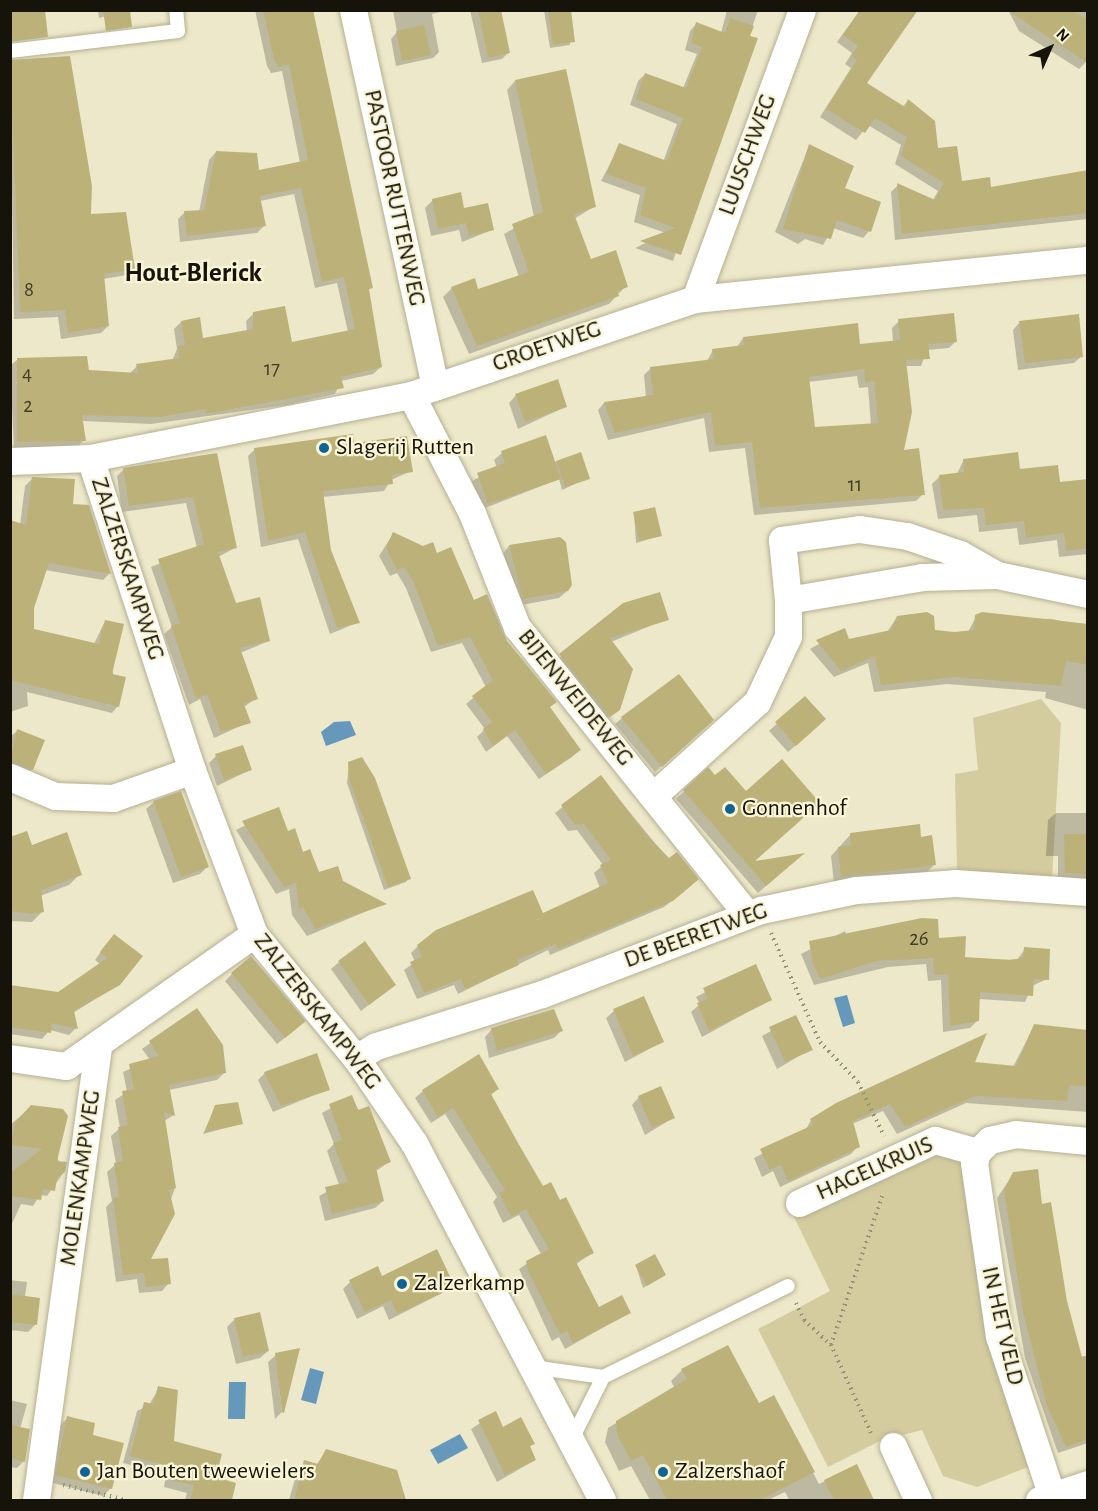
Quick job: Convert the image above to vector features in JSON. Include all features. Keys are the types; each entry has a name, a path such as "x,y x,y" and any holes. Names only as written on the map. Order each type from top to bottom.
{"street":[{"name":"PASTOOR RUTTENWEG","path":"353,10 423,391"},
{"name":"LUUSCHWEG","path":"695,299 802,10"},
{"name":"GROETWEG","path":"10,462 90,458 423,391 695,299 1088,261"},
{"name":"BIJENWEIDEWEG","path":"423,391 517,627 654,795 754,912"},
{"name":"ZALZERSKAMPWEG","path":"90,458 192,770 254,934 356,1058 414,1143 602,1500"},
{"path":"654,795 757,702 788,636 788,600 782,540 859,529 907,536 960,554 997,575"},
{"path":"788,600 922,577 997,575 1088,594"},
{"path":"10,777 55,796 113,798 192,770"},
{"name":"DE BEERETWEG","path":"356,1058 376,1046 542,994 754,912 856,890 956,883 1088,892"},
{"path":"10,1058 66,1066 254,934"},
{"name":"MOLENKAMPWEG","path":"38,1490 99,1043"},
{"path":"977,1152 990,1140 1015,1134 1088,1141"},
{"name":"HAGELKRUIS","path":"799,1203 935,1140 977,1152"},
{"name":"IN HET VELD","path":"977,1152 974,1163 999,1336 1045,1498 1088,1484"},
{"path":"893,1446 918,1500"}],"lane":[{"path":"10,51 178,31 176,10"},
{"path":"532,1367 603,1377 788,1286"},
{"path":"572,1441 603,1377"}],"path":[{"path":"754,912 820,1042 858,1082 895,1159 831,1346"},
{"path":"788,1286 804,1320 831,1346 876,1444 893,1446"},
{"path":"38,1490 126,1500"}],"shaded area":[{"path":"1041,699 1061,723 1052,878 957,871 955,774 978,770 973,718"},
{"path":"942,1148 964,1157 1031,1466 977,1487 943,1476 922,1430 880,1441 828,1467 758,1329 830,1291 793,1215"}],"water":[{"path":"350,721 356,735 326,746 321,732 334,722"},
{"path":"847,995 855,1023 843,1027 834,998"},
{"path":"310,1368 324,1372 316,1404 301,1400"},
{"path":"229,1382 246,1382 245,1419 228,1419"},
{"path":"460,1434 468,1448 438,1464 430,1450"}],"building":[{"path":"10,10 45,10 48,37 10,42"},
{"path":"103,10 130,10 132,27 106,31"},
{"path":"263,10 313,10 373,288 369,289 382,367 341,377 344,388 206,414 205,409 160,417 82,415 86,441 17,442 17,358 87,356 89,370 138,373 136,364 179,358 178,346 185,345 181,321 200,317 203,338 253,329 253,312 285,306 292,342 355,329 344,277 322,282 301,188 260,196 266,226 187,236 184,211 204,210 216,151 257,153 259,170 308,160 289,64 278,67 274,59"},
{"path":"478,10 501,10 510,53 488,58"},
{"path":"548,10 571,10 575,42 553,45"},
{"path":"860,10 918,10 867,83 905,107 908,99 935,121 938,148 957,146 962,181 990,177 991,187 1088,170 1088,213 902,234 897,183 935,200 944,183 901,156 907,137 875,118 865,133 826,109 857,60 851,56 858,46 843,35"},
{"path":"1007,10 1071,10 1088,20 1088,63"},
{"path":"730,18 754,26 750,36 758,38 681,255 640,241 675,228 640,215 646,188 606,174 619,143 667,161 683,118 636,99 645,73 686,88 702,47 691,43 696,22 725,33"},
{"path":"424,25 431,55 402,61 396,31"},
{"path":"70,56 92,186 91,214 126,212 135,269 104,274 109,326 68,333 65,310 20,312 10,60"},
{"path":"566,69 596,207 574,214 591,259 616,250 628,287 617,291 619,296 477,346 451,287 475,278 478,289 529,272 512,224 543,212 515,80"},
{"path":"809,144 854,166 845,188 881,202 871,232 837,220 831,239 783,229"},
{"path":"461,192 464,208 488,203 494,230 469,236 466,223 438,229 432,199"},
{"path":"954,313 957,342 928,344 930,359 906,360 912,412 904,450 919,448 925,495 760,508 752,442 715,446 711,412 615,433 604,402 653,395 650,367 714,359 712,349 744,345 743,337 858,323 860,344 900,340 898,319","holes":["864,369 865,382 874,381 878,423 815,427 809,377"]},
{"path":"1079,314 1083,357 1025,363 1019,321"},
{"path":"558,379 567,407 525,422 515,394"},
{"path":"353,434 354,443 407,436 413,472 392,475 393,484 323,491 331,550 360,623 337,628 305,532 268,541 254,448"},
{"path":"546,435 561,479 488,504 477,473 505,463 501,451"},
{"path":"581,452 590,479 565,487 556,461"},
{"path":"1018,452 1020,469 1058,465 1060,482 1088,479 1088,548 1066,551 1064,533 1026,538 1024,521 986,525 984,508 943,510 939,475 964,472 963,459"},
{"path":"217,453 237,548 218,552 236,603 260,597 270,641 240,648 258,699 244,704 251,723 221,732 207,694 196,699 171,626 180,623 158,559 204,544 193,497 129,506 123,468"},
{"path":"32,477 75,479 73,504 89,505 111,574 49,563 34,608 34,629 99,644 105,620 124,624 112,674 126,677 119,707 10,680 10,520 26,525"},
{"path":"655,507 662,536 639,541 633,512"},
{"path":"393,532 423,546 433,542 437,553 451,547 474,600 487,594 507,641 557,702 550,707 581,750 546,774 515,730 493,746 483,729 492,722 472,696 493,680 470,637 438,646 413,581 404,567 397,570 386,548"},
{"path":"560,537 566,542 572,585 568,591 523,599 509,545"},
{"path":"660,592 669,620 610,638 633,669 620,710 610,717 559,654 623,603"},
{"path":"927,612 934,616 935,630 954,632 974,630 975,615 982,612 1088,624 1088,665 1066,661 1061,686 955,677 881,685 875,656 841,671 816,640 845,628 849,639 891,630 897,616"},
{"path":"679,674 714,720 662,767 621,717"},
{"path":"805,696 826,719 796,746 775,722"},
{"path":"17,729 45,740 33,770 10,762"},
{"path":"243,745 252,770 224,780 215,754"},
{"path":"362,757 375,778 411,879 388,887 349,779 348,762"},
{"name":"Gonnenhof","path":"782,759 820,803 755,861 805,853 766,886 683,790 708,767 715,775 725,767 746,791"},
{"path":"601,775 644,832 669,858 677,852 699,879 673,901 558,949 555,944 517,960 519,965 465,989 461,979 424,993 410,962 422,957 417,945 436,930 533,890 543,913 608,883 600,865 611,860 584,824 575,825 561,805"},
{"path":"181,791 209,867 181,877 153,801"},
{"path":"279,807 288,831 295,828 303,852 310,849 319,872 338,866 343,881 387,904 315,929 303,907 299,909 296,883 284,887 242,821"},
{"path":"920,824 921,837 932,835 936,865 841,877 838,847 851,845 850,833"},
{"path":"27,831 32,845 67,832 82,875 41,890 44,912 31,914 10,911 10,837"},
{"path":"1064,834 1088,834 1088,874 1065,873"},
{"path":"922,918 938,919 939,938 966,936 965,957 1009,960 1023,958 1024,947 1050,949 1049,980 1034,979 1033,996 980,992 979,1021 950,1026 948,974 934,975 933,958 876,961 821,979 813,965 809,941"},
{"path":"114,934 143,956 120,985 74,1011 78,1029 52,1023 51,1033 10,1027 10,985 58,992 107,958 100,952"},
{"path":"365,941 396,985 369,1005 338,961"},
{"path":"251,956 306,1021 285,1038 231,973"},
{"path":"756,964 772,1000 709,1031 697,1003 708,999 703,988"},
{"path":"644,996 664,1042 633,1056 613,1009"},
{"path":"197,1008 223,1045 226,1073 169,1085 175,1116 164,1112 176,1188 169,1190 175,1214 151,1259 168,1258 171,1284 146,1287 144,1273 123,1275 113,1198 119,1197 114,1163 123,1161 118,1127 128,1125 122,1091 134,1089 129,1064 159,1056 149,1041"},
{"path":"554,1009 563,1031 497,1051 491,1028"},
{"path":"796,1015 813,1050 785,1062 769,1027"},
{"path":"1034,1024 1088,1030 1088,1087 1069,1085 1067,1101 975,1096 905,1127 890,1104 853,1121 860,1147 788,1181 781,1165 770,1170 760,1149 813,1125 810,1119 836,1103 987,1033 975,1062 1016,1066"},
{"path":"317,1053 330,1090 281,1106 264,1072"},
{"path":"479,1054 499,1089 491,1094 518,1143 543,1186 551,1182 560,1200 566,1197 594,1253 576,1262 599,1307 622,1295 631,1313 573,1343 567,1331 560,1334 528,1271 526,1261 549,1249 526,1209 511,1217 499,1193 505,1190 453,1108 438,1117 422,1090"},
{"path":"661,1086 675,1118 652,1128 638,1096"},
{"path":"352,1095 358,1110 369,1106 391,1162 376,1168 384,1201 332,1214 325,1187 348,1182 333,1143 342,1140 329,1104"},
{"path":"238,1102 243,1124 205,1132 215,1105"},
{"path":"31,1105 63,1109 68,1116 57,1161 67,1162 65,1172 57,1178 55,1191 43,1189 41,1200 10,1196 10,1173 42,1149 11,1145 15,1123"},
{"path":"1038,1169 1042,1204 1051,1202 1067,1301 1082,1357 1088,1355 1088,1439 1066,1447 1047,1406 1023,1312 1004,1190 1013,1172"},
{"name":"Zalzerkamp","path":"437,1249 455,1287 397,1314 391,1300 365,1312 349,1280 378,1266 382,1276"},
{"path":"655,1254 666,1275 647,1286 635,1265"},
{"path":"10,1294 40,1298 37,1325 10,1322"},
{"path":"260,1312 269,1351 243,1357 234,1318"},
{"name":"Zalzershaof","path":"728,1345 759,1403 774,1395 815,1472 760,1500 667,1500 643,1455 631,1461 617,1434 616,1421 687,1379 681,1369"},
{"path":"300,1348 284,1413 282,1412 275,1353"},
{"path":"158,1386 178,1390 174,1441 222,1454 216,1477 236,1483 232,1500 190,1500 194,1485 171,1480 172,1467 130,1456 144,1402 153,1404"},
{"path":"496,1411 503,1427 521,1417 535,1444 530,1446 536,1460 505,1475 478,1420"},
{"path":"67,1416 95,1423 93,1435 124,1443 112,1489 55,1475"},
{"path":"10,1425 30,1429 25,1462 10,1458"},
{"path":"326,1449 397,1470 406,1500 294,1500 304,1460 318,1464"},
{"path":"857,1464 874,1500 834,1500 824,1480"}],"place":[{"name":"Slagerij Rutten","path":"324,448"},
{"name":"Gonnenhof","path":"730,809"},
{"name":"Zalzerkamp","path":"402,1284"},
{"name":"Jan Bouten tweewielers","path":"85,1472"},
{"name":"Zalzershaof","path":"663,1472"}],"district":[{"name":"Hout-Blerick","path":"193,273"}]}
